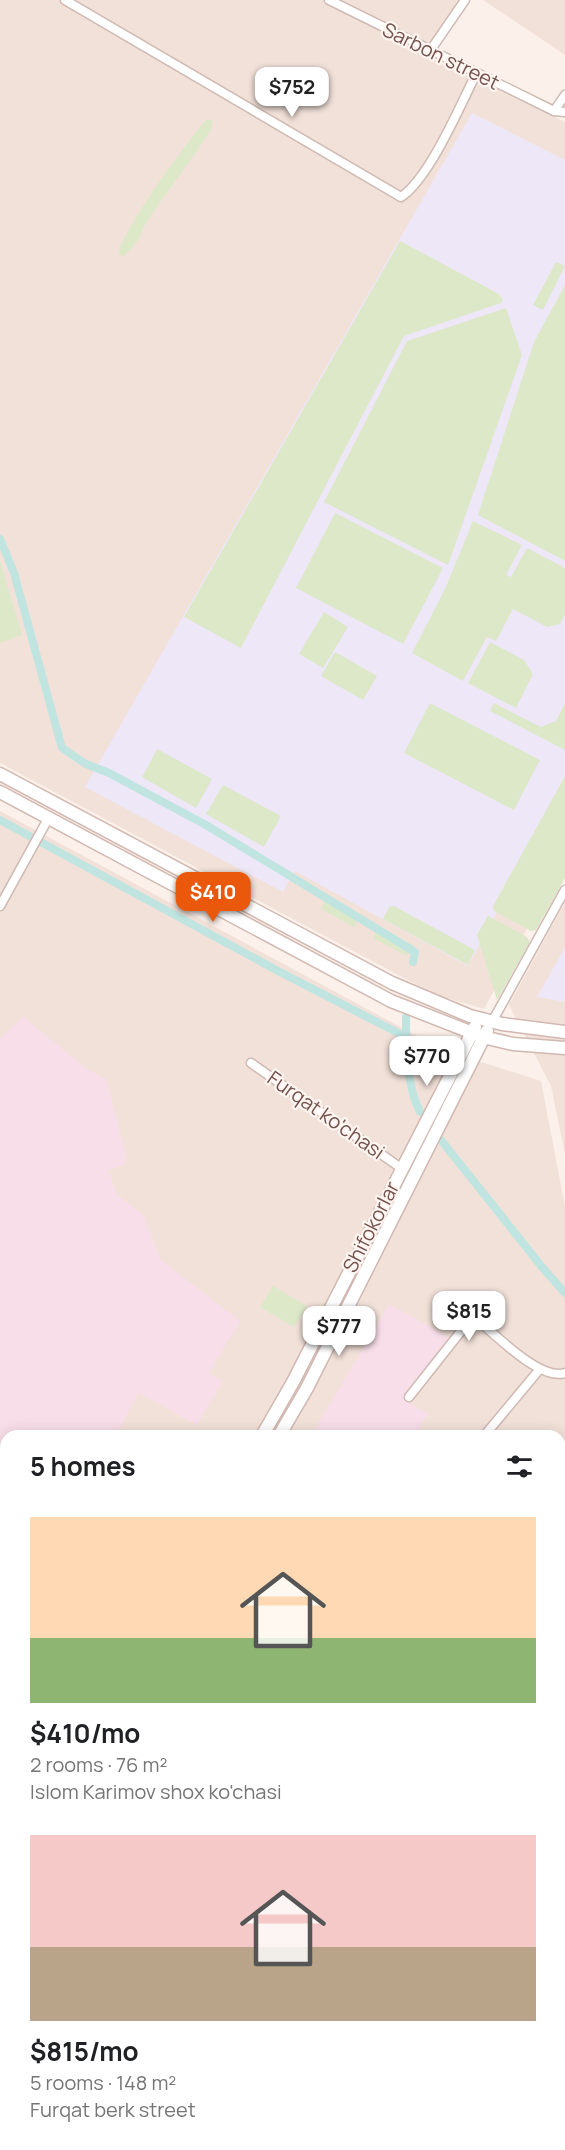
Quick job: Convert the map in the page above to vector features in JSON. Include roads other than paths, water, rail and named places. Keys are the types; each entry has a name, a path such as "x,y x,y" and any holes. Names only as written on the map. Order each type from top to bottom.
{"main road":[{"path":"0,774 392,983 478,1019 565,1032"},
{"path":"0,792 381,996 477,1035 513,1044 565,1048"},
{"name":"Shifokorlar","path":"282,1430 318,1367 477,1035 478,1019"},
{"name":"Shifokorlar","path":"265,1430 293,1382 401,1168 477,1035 492,1022"}],"street":[{"path":"65,0 401,197 412,190 452,125 476,74"},
{"name":"Sarbon street","path":"328,0 554,111"},
{"path":"430,51 465,0"},
{"path":"554,111 564,97"},
{"path":"554,111 565,112"},
{"path":"0,906 48,818"},
{"path":"492,1022 565,890"},
{"name":"Furqat ko'chasi","path":"251,1063 401,1168"},
{"path":"409,1397 473,1316 538,1370 558,1375 565,1373"},
{"path":"489,1430 538,1370"}],"waterway":[{"path":"0,539 14,573 62,748 86,764 109,773 206,825 415,952 413,962"},
{"path":"0,820 280,972 406,1037"},
{"path":"406,1017 409,1078 420,1112"},
{"path":"441,1140 565,1293"}]}
